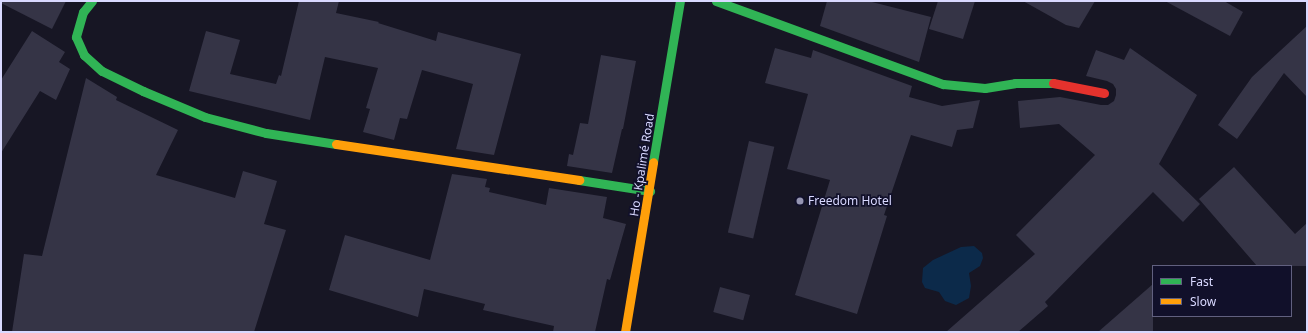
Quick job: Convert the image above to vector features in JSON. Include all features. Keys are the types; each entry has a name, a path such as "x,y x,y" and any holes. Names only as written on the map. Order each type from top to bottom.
{"street":[{"path":"92,1 83,12 76,36 84,55 102,71 205,117 266,133 650,191"},
{"name":"Ho - Kpalimé Road","path":"625,332 650,191 680,1"},
{"path":"716,1 943,84 985,88 1015,83 1056,83 1104,92"}],"water":[{"path":"974,246 982,253 983,258 980,266 969,273 971,286 969,298 956,305 945,301 939,292 925,288 922,282 923,268 933,260 961,247"}],"building":[{"path":"1,1 66,1 52,29 1,3"},
{"path":"299,1 339,1 336,13 379,22 378,23 436,41 438,32 521,54 494,155 456,149 473,84 422,70 407,119 400,118 394,140 363,132 370,109 366,108 378,68 325,57 310,120 189,91 206,31 240,40 230,74 276,84 279,75 281,76"},
{"path":"827,1 868,1 931,17 919,62 820,26"},
{"path":"938,1 975,1 963,39 929,29"},
{"path":"1023,1 1095,1 1079,28 1066,25"},
{"path":"1165,1 1224,1 1243,12 1230,36"},
{"path":"1307,26 1307,97 1284,73 1237,139 1218,125 1252,77"},
{"path":"32,31 65,52 59,62 70,69 56,100 40,91 1,153 1,80"},
{"path":"775,48 811,58 813,50 912,86 909,97 942,106 980,100 973,128 957,130 952,147 911,135 884,215 887,216 857,314 795,295 830,180 787,169 808,94 765,83"},
{"path":"1130,48 1197,95 1159,164 1200,204 1183,222 1153,192 1045,302 1048,306 1018,332 946,332 1035,254 1016,235 1095,155 1059,124 1020,128 1018,101 1060,97 1108,105 1114,101 1116,95 1116,89 1113,84 1086,76 1096,50 1124,60"},
{"path":"601,55 636,61 623,129 612,173 567,166 569,154 573,155 580,123 588,124"},
{"path":"86,78 117,97 116,100 178,130 156,175 235,198 243,171 277,181 264,224 286,230 254,332 12,332 24,254 42,256"},
{"path":"749,141 774,147 753,238 728,233"},
{"path":"1234,167 1295,234 1307,223 1307,266 1256,265 1199,199"},
{"path":"452,174 487,179 485,187 490,188 489,192 546,205 549,188 607,197 603,218 626,224 610,280 607,279 595,332 553,332 554,326 483,310 485,304 424,289 418,317 329,290 345,235 430,260"},
{"path":"1152,285 1153,332 1098,332"},
{"path":"720,287 750,295 743,320 713,312"}],"traffic: fast":[{"path":"92,1 83,12 76,37 84,55 102,71 143,91 205,117 266,133 336,144"},
{"path":"653,162 680,1"},
{"path":"716,1 943,84 985,88 1015,83 1053,83"},
{"path":"579,180 650,191"}],"traffic: slow":[{"path":"336,144 579,180"},
{"path":"625,332 653,162"}],"traffic: jam":[{"path":"1053,83 1104,93"}],"place":[{"name":"Freedom Hotel","path":"800,201"}]}
